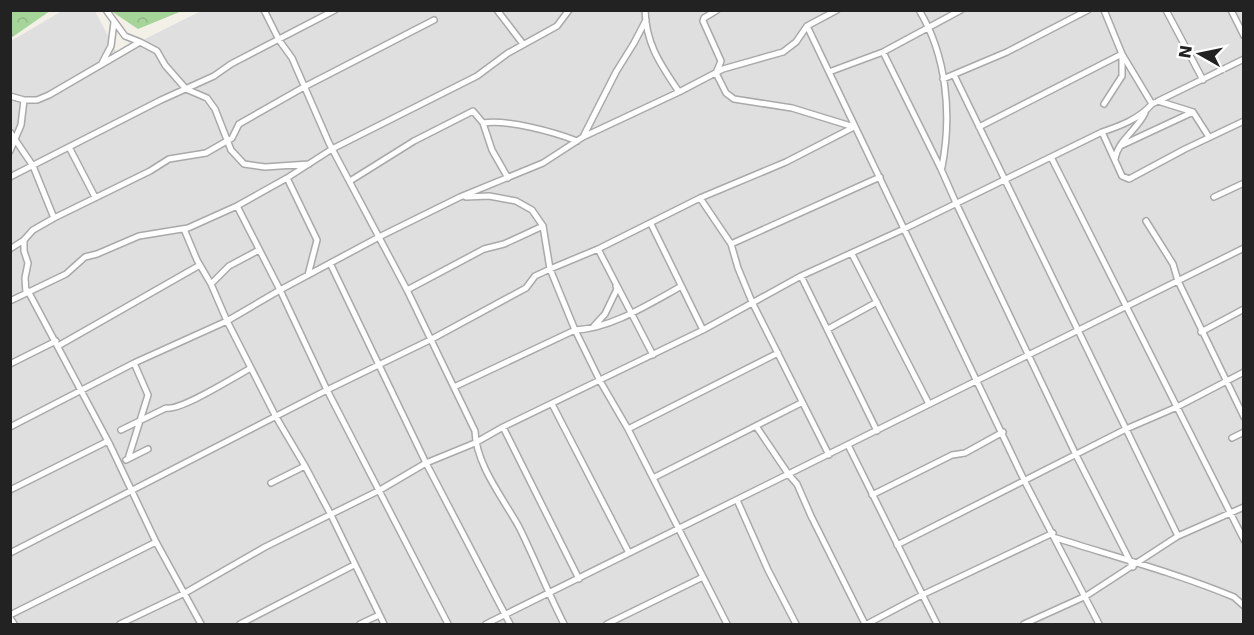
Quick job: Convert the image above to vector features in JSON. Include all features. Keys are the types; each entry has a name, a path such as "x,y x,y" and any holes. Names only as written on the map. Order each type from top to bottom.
{"street":[{"path":"106,10 125,36 157,51 165,65 186,88 207,98 215,110 236,157 244,164 254,167 311,164"},
{"path":"264,10 279,40 292,58 332,149 407,290 475,431 475,443 487,470 519,528 564,624"},
{"path":"10,177 214,76 231,64 335,10"},
{"path":"497,10 523,44"},
{"path":"10,301 66,274 85,257 139,236 184,229 237,206 288,178 332,149 477,76 508,53 557,26 569,10"},
{"path":"645,10 653,51 679,92"},
{"path":"717,10 703,21 721,61 716,73 726,93 734,99 792,108 854,127"},
{"path":"10,427 134,363 227,321 330,263 460,197 543,163 580,139 716,73 742,62 783,52 796,42 807,26 837,10"},
{"path":"919,10 929,28 943,79 947,122 941,169"},
{"path":"829,72 883,52 961,10"},
{"path":"943,79 1007,52 1088,10"},
{"path":"1104,10 1122,54 1152,104"},
{"path":"1166,10 1203,80"},
{"path":"1231,10 1244,36"},
{"path":"10,249 24,240 33,230 54,218 150,171 169,159 206,153 232,138 239,124 304,87 434,20"},
{"path":"580,139 646,20"},
{"path":"102,64 111,46 114,22"},
{"path":"807,26 1025,482 1099,624"},
{"path":"10,96 24,100 37,100 140,42"},
{"path":"883,52 1076,455 1134,564"},
{"path":"979,127 1122,54"},
{"path":"1104,104 1122,76 1122,54"},
{"path":"120,624 185,593 265,547 380,490 426,463 475,443 503,427 653,355 801,276 852,254 1102,132 1121,125 1145,111 1152,104 1244,59"},
{"path":"954,75 1178,536"},
{"path":"10,151 21,125 24,100"},
{"path":"1158,101 1193,112 1209,136"},
{"path":"350,181 414,141 473,111 483,123 492,150 508,178"},
{"path":"1115,159 1120,146 1139,124 1145,111"},
{"path":"1120,146 1193,112"},
{"path":"1102,132 1122,176 1129,179 1209,136 1244,121"},
{"path":"483,123 512,125 580,139"},
{"path":"10,553 327,390 430,340 526,288 535,276 651,224 700,198 786,162 854,127"},
{"path":"10,132 33,166 54,218"},
{"path":"69,147 95,197"},
{"path":"1051,157 1244,540"},
{"path":"731,244 880,177"},
{"path":"288,178 317,240 308,275"},
{"path":"1214,197 1244,183"},
{"path":"460,197 489,196 516,201 532,210 543,226 550,269 575,330 727,624"},
{"path":"700,198 731,244 752,302 829,455"},
{"path":"237,206 327,390 448,624"},
{"path":"1146,221 1173,264 1178,281 1201,332 1244,417"},
{"path":"651,224 703,330"},
{"path":"407,290 484,249 504,244 543,226"},
{"path":"184,229 227,321 276,417 331,515 384,624"},
{"path":"24,240 24,251 28,263 25,278 27,292 108,441 156,542 201,624"},
{"path":"486,624 549,595 679,528 1244,248"},
{"path":"598,249 653,355"},
{"path":"211,284 228,266 259,250"},
{"path":"852,254 929,404"},
{"path":"330,263 377,365 510,624"},
{"path":"10,364 57,344 200,264"},
{"path":"801,276 877,430"},
{"path":"592,328 605,314 617,289 615,283"},
{"path":"454,387 575,330 589,330 632,313 680,287"},
{"path":"828,329 877,303"},
{"path":"1201,332 1244,309"},
{"path":"628,429 778,353"},
{"path":"128,459 148,394 134,363"},
{"path":"121,430 166,408 172,409 187,402 251,368"},
{"path":"897,545 1244,372"},
{"path":"653,478 801,403"},
{"path":"552,404 629,553"},
{"path":"756,426 789,475 798,484 811,516 866,624 922,595 1055,536 1134,564 1161,569 1234,597 1244,606"},
{"path":"503,427 579,579"},
{"path":"872,495 952,455 965,453 1003,432"},
{"path":"1232,438 1244,432"},
{"path":"10,490 108,441"},
{"path":"848,445 937,624"},
{"path":"119,463 148,449"},
{"path":"271,483 305,466"},
{"path":"737,500 768,570 796,624"},
{"path":"1024,624 1086,596 1178,536 1244,507"},
{"path":"14,624 10,617 156,542"},
{"path":"240,624 354,565"},
{"path":"608,624 703,577"},
{"path":"360,624 379,615"},
{"path":"136,617 140,624"}],"shaded area":[{"path":"203,10 1243,11 1243,624 11,624 11,41 62,11 95,11 117,53"}],"green space":[{"path":"11,10 50,10 50,11 11,38"},
{"path":"111,11 182,11 138,29"}]}
